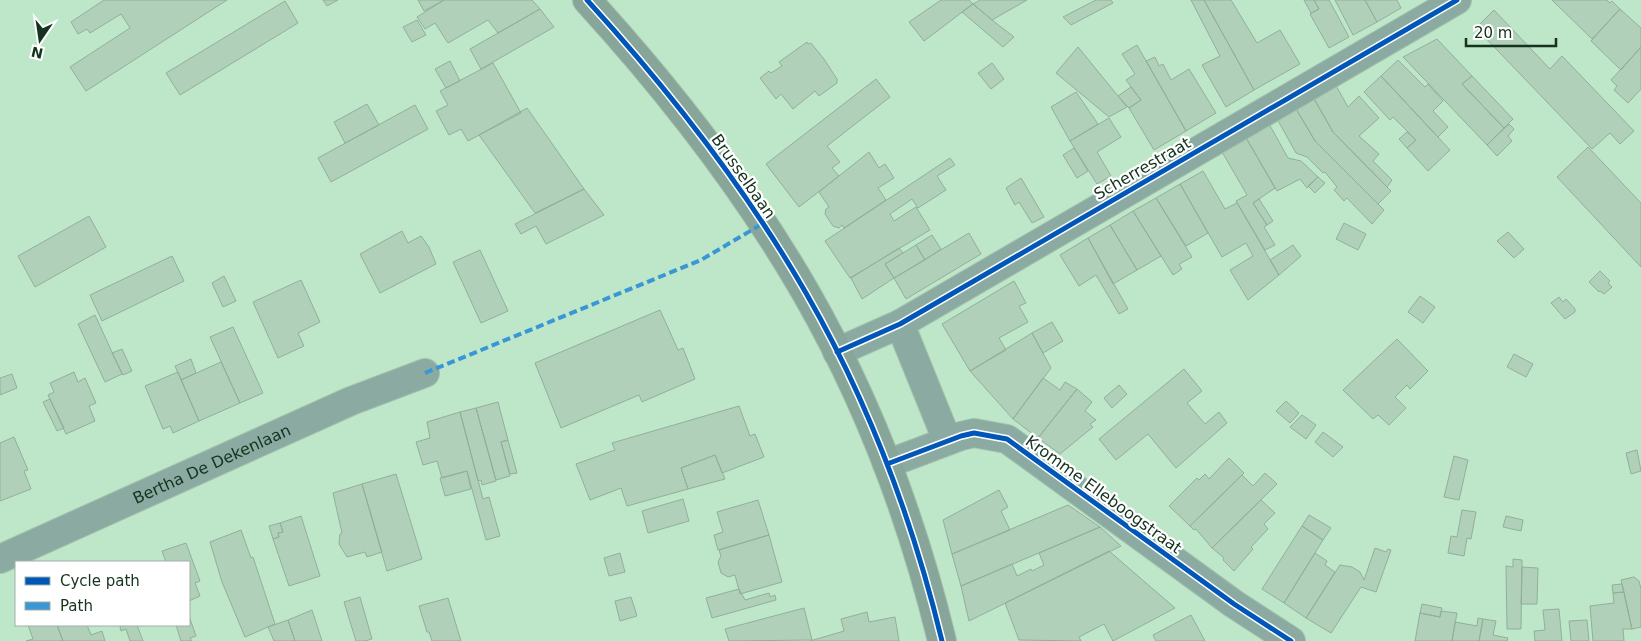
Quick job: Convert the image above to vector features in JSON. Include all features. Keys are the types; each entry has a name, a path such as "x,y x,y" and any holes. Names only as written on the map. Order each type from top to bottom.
{"main road":[{"name":"Brusselbaan","path":"587,0 664,88 710,147 806,293 837,352 886,464 919,558 942,641"}],"street":[{"name":"Scherrestraat","path":"837,352 900,324 1457,0"},
{"path":"900,324 947,440"},
{"name":"Bertha De Dekenlaan","path":"0,559 350,400 425,373"},
{"name":"Kromme Elleboogstraat","path":"886,464 947,440 974,434 1007,438 1234,604 1291,641"}],"building":[{"path":"104,0 227,0 86,91 70,67 130,28 121,14 90,33 87,29 78,34 71,22"},
{"path":"323,0 338,0 327,6"},
{"path":"418,0 444,0 424,11"},
{"path":"444,0 532,0 540,9 498,33 488,20 448,43 435,23 425,29 417,17"},
{"path":"941,0 969,0 973,4 924,41 909,22"},
{"path":"980,0 1027,0 992,20 973,4"},
{"path":"1096,0 1111,0 1113,3 1071,25 1063,17"},
{"path":"1191,0 1204,0 1254,90 1226,107 1202,65 1220,56"},
{"path":"1204,0 1231,0 1257,43 1280,30 1300,64 1254,90"},
{"path":"1304,0 1314,0 1319,9 1311,13"},
{"path":"1314,0 1329,0 1349,37 1329,48 1310,14 1319,9"},
{"path":"1335,0 1365,0 1377,22 1353,35"},
{"path":"1365,0 1397,0 1401,8 1377,22"},
{"path":"1552,0 1607,0 1610,3 1612,1 1620,9 1592,39"},
{"path":"285,1 298,23 180,95 166,73"},
{"path":"973,4 1014,37 1003,47 962,12"},
{"path":"540,9 554,27 481,69 470,49"},
{"path":"1620,9 1641,28 1641,47 1621,70 1591,41"},
{"path":"1494,10 1550,69 1562,56 1634,131 1620,144 1610,133 1592,149 1476,28"},
{"path":"417,20 426,35 412,42 403,27"},
{"path":"1437,39 1472,76 1462,84 1504,128 1487,145 1403,57"},
{"path":"807,42 808,44 811,43 824,59 837,79 837,83 819,96 815,91 793,109 781,94 776,99 760,78 769,71 771,73 782,66 779,62"},
{"path":"1137,45 1186,131 1154,150 1129,108 1141,100 1126,80 1135,74 1122,54"},
{"path":"1078,47 1127,107 1109,117 1056,73"},
{"path":"1641,47 1641,89 1628,103 1614,90 1617,86 1611,80"},
{"path":"1155,57 1159,66 1163,64 1171,80 1189,69 1216,113 1186,131 1146,61"},
{"path":"1398,60 1425,87 1428,84 1443,101 1433,111 1448,127 1438,137 1381,76"},
{"path":"450,61 460,81 446,88 435,69"},
{"path":"493,63 521,113 468,141 461,129 449,135 436,111 448,105 440,91"},
{"path":"992,63 1004,79 991,89 978,73"},
{"path":"1381,76 1450,150 1428,171 1407,148 1416,140 1393,117 1390,120 1364,92"},
{"path":"1472,76 1513,119 1504,128 1462,84"},
{"path":"876,79 890,97 827,146 840,162 832,168 839,176 799,207 766,164"},
{"path":"1335,84 1348,107 1359,96 1379,118 1359,136 1379,154 1373,161 1392,180 1387,187 1333,132 1313,97"},
{"path":"1131,87 1141,100 1129,108 1118,96"},
{"path":"1076,92 1098,124 1070,141 1051,107"},
{"path":"1313,97 1333,132 1391,191 1378,204 1315,141 1295,107"},
{"path":"367,104 379,125 345,143 334,122"},
{"path":"415,105 428,129 331,182 318,158"},
{"path":"1295,107 1315,141 1384,210 1372,224 1347,198 1344,201 1334,190 1337,187 1325,172 1323,173 1307,157 1296,153 1276,117"},
{"path":"527,108 584,189 535,213 479,135"},
{"path":"1109,118 1121,137 1097,152 1111,176 1097,184 1070,141"},
{"path":"1268,122 1288,158 1301,161 1318,177 1307,188 1300,179 1277,191 1245,136"},
{"path":"1509,124 1514,129 1508,136 1512,141 1497,156 1487,145"},
{"path":"1407,132 1416,140 1407,148 1399,139"},
{"path":"1245,136 1275,188 1253,203 1267,225 1264,227 1275,245 1265,250 1236,201 1247,195 1221,150"},
{"path":"1588,147 1641,203 1641,267 1557,177"},
{"path":"1074,148 1088,171 1077,178 1063,155"},
{"path":"869,152 879,168 885,164 894,178 878,188 886,200 844,228 842,225 839,228 833,226 825,214 826,209 829,207 819,192"},
{"path":"950,158 955,165 937,176 946,190 918,208 912,199 890,214 894,221 916,207 930,230 850,278 825,241"},
{"path":"1203,171 1225,209 1237,203 1279,275 1248,300 1230,270 1253,256 1246,243 1222,257 1180,184"},
{"path":"1318,177 1325,183 1315,193 1308,186"},
{"path":"1021,178 1044,217 1032,223 1019,202 1015,205 1006,188"},
{"path":"1180,184 1208,233 1186,246 1156,198"},
{"path":"584,189 604,215 546,244 536,226 521,234 515,224"},
{"path":"1156,198 1192,257 1179,264 1182,269 1173,275 1133,211"},
{"path":"1259,199 1273,221 1267,225 1253,203"},
{"path":"1133,211 1161,256 1137,270 1110,225"},
{"path":"89,216 106,247 35,287 18,256"},
{"path":"1344,223 1366,234 1358,250 1336,239"},
{"path":"1110,225 1137,270 1113,284 1088,238"},
{"path":"402,231 408,243 421,236 429,247 436,264 380,293 360,254"},
{"path":"1508,232 1524,249 1514,258 1497,241"},
{"path":"969,233 981,254 906,299 894,278"},
{"path":"932,235 941,249 925,260 916,245"},
{"path":"1088,238 1128,309 1119,314 1096,275 1079,286 1060,255"},
{"path":"916,245 925,260 894,278 885,264"},
{"path":"1293,245 1301,256 1279,275 1270,260"},
{"path":"899,248 903,253 885,264 894,278 862,299 851,278"},
{"path":"480,250 508,311 481,323 453,262"},
{"path":"172,256 184,281 102,321 90,295"},
{"path":"1600,271 1610,281 1608,283 1612,287 1604,294 1599,292 1589,282"},
{"path":"224,276 236,301 223,307 212,283"},
{"path":"301,280 320,322 298,333 304,346 278,358 253,302"},
{"path":"1014,281 1026,303 1019,306 1028,322 999,338 1006,350 970,371 942,324"},
{"path":"1420,296 1435,307 1423,323 1408,312"},
{"path":"1559,297 1563,302 1566,299 1575,309 1575,312 1565,319 1551,303"},
{"path":"660,310 678,350 683,348 695,379 642,402 639,395 561,428 535,363"},
{"path":"95,315 122,374 105,382 78,324"},
{"path":"1052,322 1063,341 1043,353 1032,333"},
{"path":"233,327 263,393 240,403 210,337"},
{"path":"1032,333 1051,368 1013,419 970,371"},
{"path":"1397,339 1428,371 1410,389 1407,385 1395,397 1406,408 1389,425 1378,415 1373,419 1343,390"},
{"path":"122,349 132,371 123,375 112,353"},
{"path":"1514,354 1533,364 1526,377 1507,367"},
{"path":"191,359 196,373 181,380 175,366"},
{"path":"221,362 240,403 199,421 181,380"},
{"path":"1184,369 1202,391 1187,403 1205,424 1219,412 1227,423 1176,468 1148,434 1116,460 1099,439"},
{"path":"74,372 78,382 85,378 96,403 89,406 95,421 66,434 48,395 54,392 50,383"},
{"path":"178,372 199,421 173,433 170,426 163,429 145,386"},
{"path":"12,374 17,388 0,395 0,378"},
{"path":"1043,378 1060,390 1065,382 1077,389 1038,438 1013,419"},
{"path":"1119,385 1127,394 1112,408 1104,398"},
{"path":"1077,389 1092,402 1085,411 1096,420 1090,424 1093,427 1060,454 1038,438"},
{"path":"50,399 64,428 57,431 43,402"},
{"path":"1286,401 1299,413 1290,423 1276,411"},
{"path":"498,402 508,440 501,442 510,476 496,480 476,408"},
{"path":"739,406 750,436 755,434 764,457 722,473 715,455 681,468 688,489 627,506 621,488 590,500 576,464 615,450 612,443"},
{"path":"476,408 496,481 482,485 481,480 478,481 460,412"},
{"path":"460,412 483,499 489,497 500,536 486,540 467,471 442,478 437,461 423,465 416,442 430,438 427,422"},
{"path":"1302,415 1316,425 1306,439 1290,427"},
{"path":"1323,432 1343,447 1333,457 1315,442"},
{"path":"14,437 28,470 24,471 31,489 0,501 0,443"},
{"path":"508,440 517,473 510,474 501,442"},
{"path":"1637,450 1641,471 1631,474 1626,453"},
{"path":"715,455 725,479 688,489 681,468"},
{"path":"1454,456 1468,460 1459,500 1444,497"},
{"path":"1229,458 1244,473 1190,526 1169,506 1197,478 1199,480 1205,474 1209,479"},
{"path":"467,471 471,489 445,496 440,478"},
{"path":"1265,473 1277,484 1212,548 1196,529 1194,530 1190,526 1242,475 1253,486"},
{"path":"396,474 422,559 387,571 362,484"},
{"path":"362,484 382,552 367,557 365,552 347,557 339,544 340,534 342,533 333,493"},
{"path":"999,490 1008,507 1001,511 1010,530 952,554 943,520"},
{"path":"683,499 689,521 648,533 642,511"},
{"path":"758,500 769,535 718,550 714,535 723,532 717,512"},
{"path":"1261,500 1275,513 1264,524 1268,529 1251,547 1253,549 1234,571 1223,560 1224,558 1212,548"},
{"path":"1068,505 1100,527 961,586 952,554"},
{"path":"1462,510 1476,512 1471,539 1467,538 1464,556 1448,553 1451,536 1457,537"},
{"path":"1309,515 1331,528 1323,540 1302,526"},
{"path":"301,516 320,576 289,586 273,539 279,537 278,533 283,532 280,523"},
{"path":"1506,516 1523,520 1521,531 1503,527"},
{"path":"280,523 283,532 278,533 279,537 273,539 269,526"},
{"path":"1302,526 1323,540 1284,603 1262,589"},
{"path":"1100,527 1121,546 969,621 961,586 1012,564 1017,576 1031,569 1032,571 1044,565 1039,553"},
{"path":"241,530 251,558 253,557 275,624 245,637 222,582 210,542"},
{"path":"769,535 782,582 740,594 735,575 728,577 721,573 718,562 721,556 719,550"},
{"path":"186,543 200,581 195,583 200,596 190,601 190,561 166,561 162,551"},
{"path":"1375,548 1386,552 1388,549 1391,550 1376,592 1361,587 1331,633 1306,618 1340,565 1352,567 1360,572 1364,580"},
{"path":"1109,551 1175,608 1113,641 1104,624 1079,637 1081,641 1019,640 1005,603"},
{"path":"620,553 625,572 609,576 604,558"},
{"path":"1315,553 1327,561 1325,565 1335,572 1306,618 1284,603"},
{"path":"1513,559 1522,560 1521,629 1507,629 1506,566 1513,567"},
{"path":"1522,567 1538,568 1537,604 1521,604"},
{"path":"1634,577 1639,581 1641,589 1641,627 1632,629 1621,580"},
{"path":"1622,584 1624,592 1613,593 1612,585"},
{"path":"739,589 745,600 769,593 770,597 775,595 776,600 712,618 706,598"},
{"path":"1624,592 1632,629 1623,629 1624,641 1593,641 1590,606 1614,603 1613,593"},
{"path":"360,597 372,639 365,641 356,641 344,602"},
{"path":"631,597 637,616 620,621 615,601"},
{"path":"448,598 461,641 432,641 429,632 427,632 419,606"},
{"path":"1422,604 1442,608 1440,617 1420,613"},
{"path":"804,608 812,640 729,641 725,629"},
{"path":"1559,609 1562,641 1535,641 1534,631 1545,630 1543,610"},
{"path":"312,610 322,641 295,641 288,620"},
{"path":"1441,611 1457,613 1452,641 1415,641 1420,613 1440,617"},
{"path":"867,612 869,622 895,617 899,641 810,641 844,631 841,619"},
{"path":"1191,615 1205,641 1156,641 1153,635"},
{"path":"1478,618 1483,619 1479,641 1452,641 1455,622 1477,626"},
{"path":"190,619 196,636 190,638 192,641 181,641 176,626 190,626"},
{"path":"1483,619 1496,621 1493,635 1508,638 1507,641 1479,641"},
{"path":"288,620 295,641 274,641 268,627"},
{"path":"1587,620 1589,641 1571,641 1569,621"},
{"path":"28,626 57,626 63,641 26,641 33,639"},
{"path":"57,626 87,626 91,635 102,631 105,641 63,641"},
{"path":"137,626 143,641 130,641 126,629 121,631 120,627"}],"marked path":[{"path":"425,373 701,260 762,224"}],"cycle path":[{"path":"587,0 676,104 732,177 806,293 849,376 886,462 917,551 942,641"},
{"path":"837,352 900,324 1457,0"},
{"path":"887,464 961,436 974,433 1007,439 1234,604 1291,641"}]}
